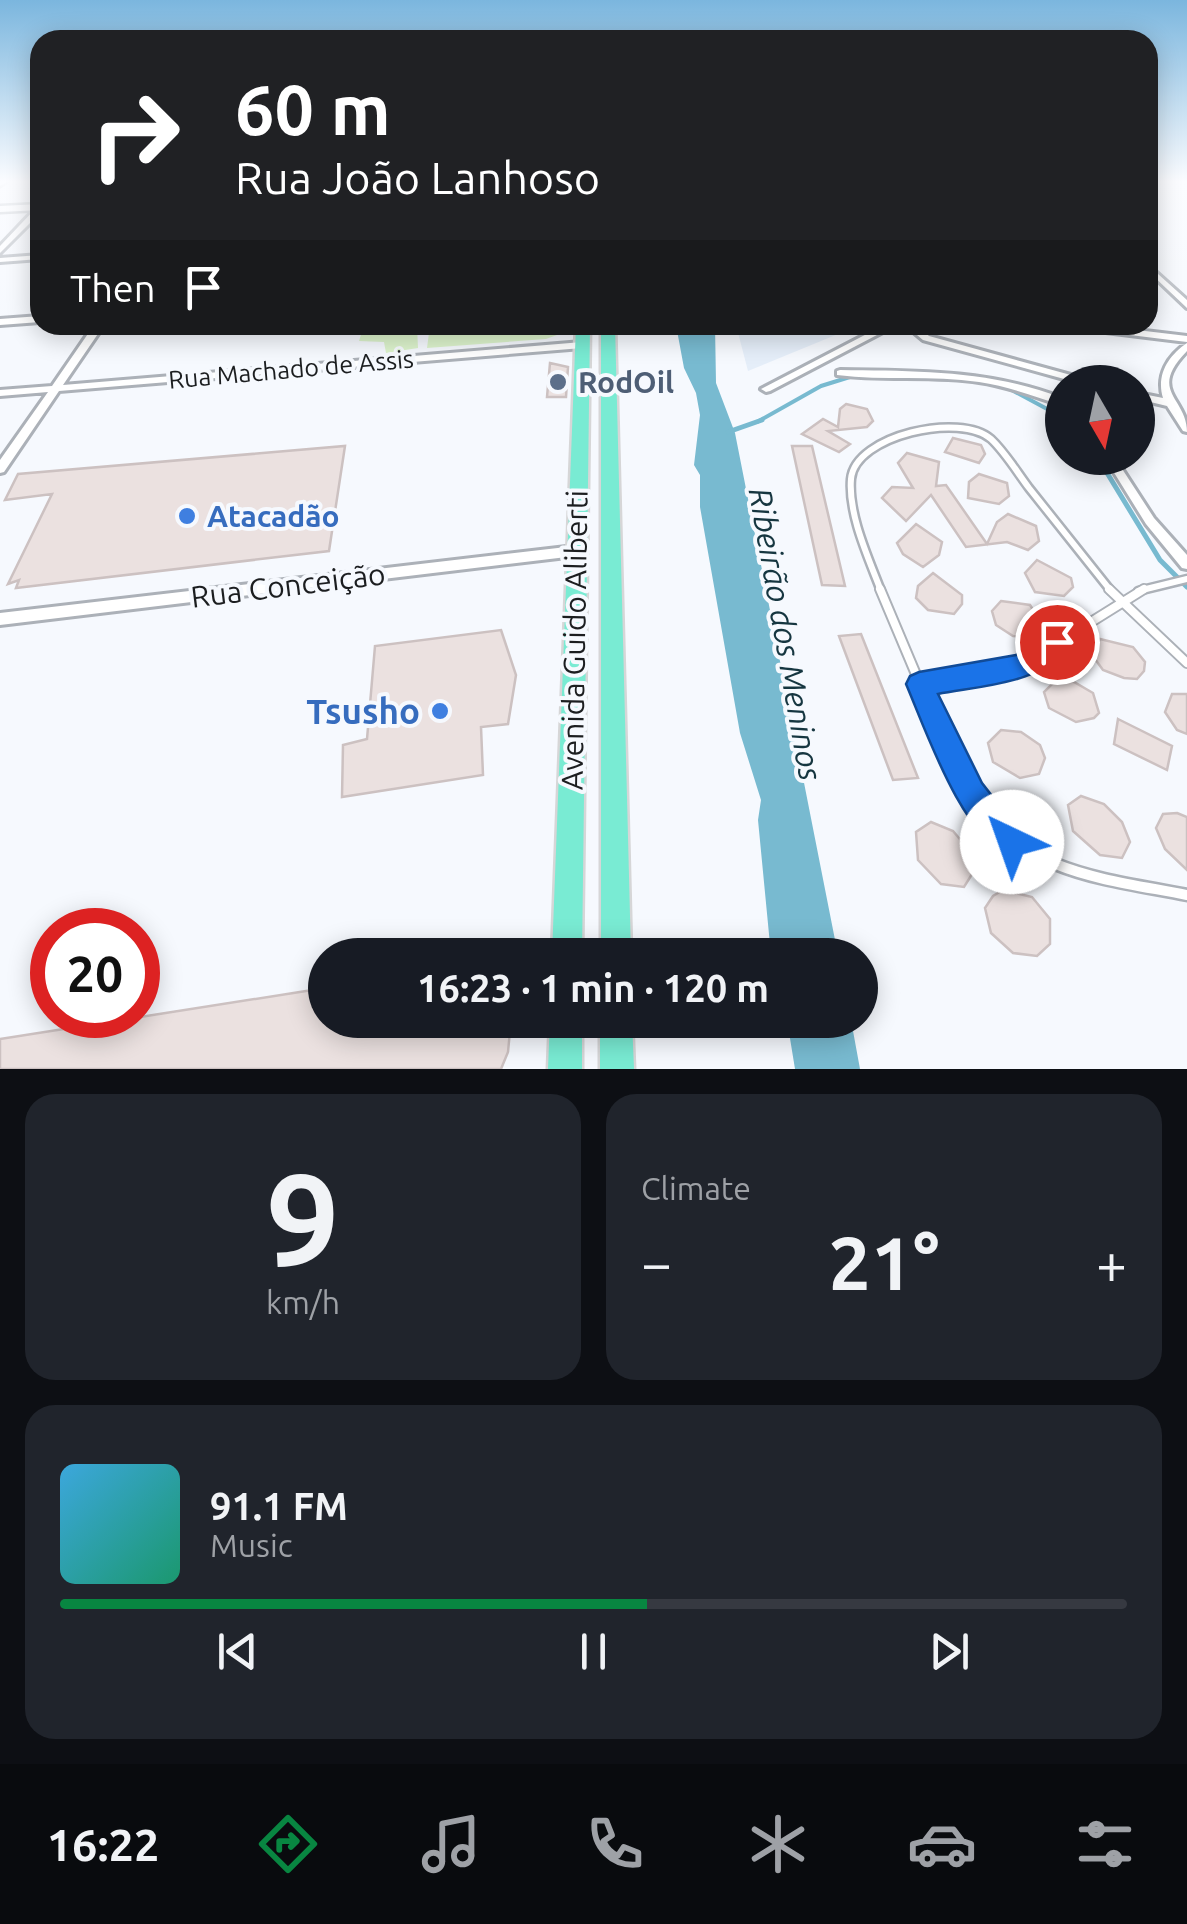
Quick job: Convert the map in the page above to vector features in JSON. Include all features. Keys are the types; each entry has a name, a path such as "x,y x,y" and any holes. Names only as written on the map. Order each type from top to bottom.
{"main road":[{"name":"Avenida Guido Aliberti","path":"567,938 582,335"},
{"name":"Avenida Guido Aliberti","path":"608,335 616,938"},
{"path":"565,1069 566,1038"},
{"path":"616,1038 617,1069"}],"street":[{"path":"0,251 19,231"},
{"path":"0,260 30,258"},
{"path":"1158,282 1187,305"},
{"path":"0,322 30,320"},
{"path":"0,468 92,335"},
{"path":"766,389 874,335"},
{"path":"922,335 1045,371"},
{"path":"1140,335 1187,342"},
{"path":"1187,342 1168,363 1164,377 1170,403 1187,428"},
{"name":"Rua Machado de Assis","path":"0,392 582,345"},
{"path":"840,373 970,376 1045,394"},
{"path":"1155,400 1170,403"},
{"path":"1121,475 1150,521 1187,564"},
{"name":"Rua Conceição","path":"0,620 575,552"}],"lane":[{"path":"1187,662 1116,599 989,437 936,427 880,444 856,464 850,491 867,550 919,684 971,794 1012,842 1071,870 1187,895"},
{"path":"919,684 1021,666 1116,599 1164,581 1187,579"}],"shaded area":[{"path":"739,335 836,335 748,371"}],"green space":[{"path":"361,335 417,335 418,348 386,353 384,342 359,341"},
{"path":"429,335 557,335 546,339 427,348"}],"water":[{"path":"678,335 715,335 716,383 735,433 835,938 769,938 758,820 761,800 740,733 700,507 700,475 694,465 700,415 696,393 684,368"},
{"path":"790,1038 854,1038 860,1069 795,1069"}],"building":[{"name":"RodOil","path":"550,363 568,367 566,397 547,397"},
{"path":"846,404 867,409 873,421 867,427 828,431 850,444 839,452 802,434 823,419 838,427 840,409"},
{"path":"953,438 981,445 985,454 979,463 945,452"},
{"name":"Atacadão","path":"345,446 329,551 16,588 19,580 8,584 52,494 5,500 18,474"},
{"path":"792,446 812,446 845,586 822,585"},
{"path":"907,453 939,462 936,486 946,485 987,544 997,522 1008,514 1036,526 1039,541 1028,550 1007,542 966,547 931,495 906,521 882,498 892,487 913,488 898,463"},
{"path":"979,474 1007,483 1009,496 999,504 968,498 969,482"},
{"path":"916,524 942,542 939,555 923,567 903,554 897,543"},
{"path":"1037,560 1071,578 1073,587 1064,596 1035,592 1025,573"},
{"path":"933,573 962,595 962,604 954,614 928,610 916,598 918,586"},
{"path":"1001,601 1030,605 1041,622 1034,637 1013,636 996,625 992,611"},
{"name":"Tsusho","path":"501,630 516,675 508,724 481,727 483,775 342,797 343,745 367,739 375,646"},
{"path":"861,634 918,778 893,780 839,636"},
{"path":"1100,639 1133,647 1145,662 1137,679 1103,670 1092,655"},
{"path":"1057,679 1074,682 1093,693 1099,713 1076,722 1049,708 1044,692"},
{"path":"1172,694 1187,694 1187,734 1177,730 1165,712"},
{"path":"1118,719 1172,746 1167,770 1114,744"},
{"path":"1001,730 1021,732 1040,745 1045,758 1039,774 1020,778 993,762 988,743"},
{"path":"1081,796 1104,804 1122,822 1130,842 1122,858 1100,855 1073,831 1068,805"},
{"path":"1163,814 1187,817 1187,870 1165,849 1156,828"},
{"path":"931,822 953,831 969,850 974,871 964,887 941,884 918,860 916,832"},
{"path":"1003,890 1032,897 1050,919 1050,944 1037,956 1013,953 991,933 985,908"},
{"path":"308,991 308,1038 509,1038 501,1069 0,1069 0,1039 30,1034 30,1038 160,1038 160,1014"}],"waterway":[{"path":"758,421 821,386 853,376"},
{"path":"1008,388 1045,408"},
{"path":"758,421 762,420"},
{"path":"728,432 758,421"},
{"path":"1108,475 1160,560 1187,587"}],"place":[{"name":"RodOil","path":"558,382"},
{"name":"Atacadão","path":"187,516"},
{"name":"Tsusho","path":"440,711"}],"route":[{"path":"1012,842 971,794 919,684 1006,671 1036,659 1057,642"}],"water label":[{"name":"Ribeirão dos Meninos","path":"786,634"}]}
